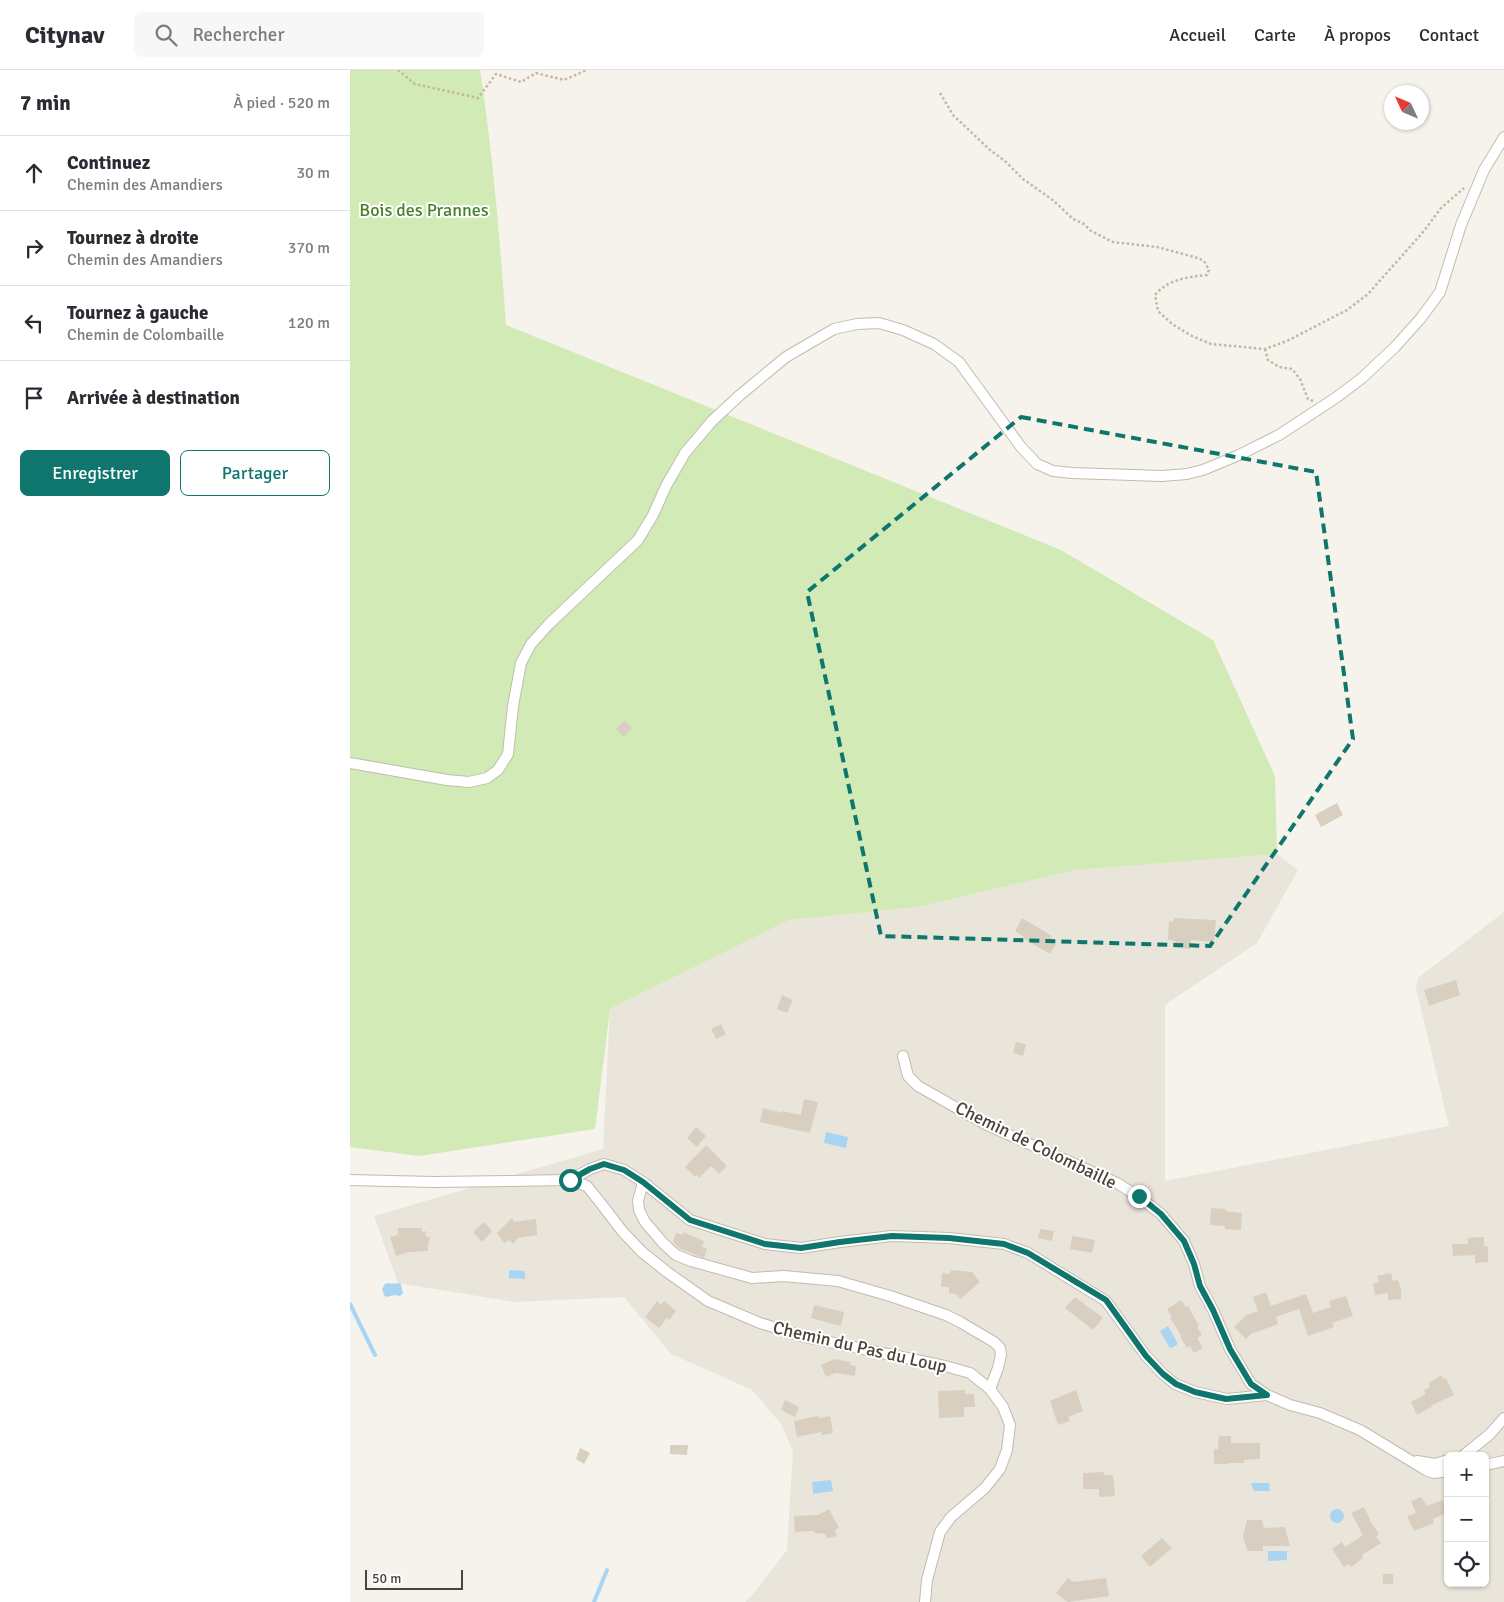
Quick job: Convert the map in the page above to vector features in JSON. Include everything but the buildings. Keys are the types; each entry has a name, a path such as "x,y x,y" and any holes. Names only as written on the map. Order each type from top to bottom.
{"street":[{"path":"350,763 469,782 487,778 498,770 508,754 513,706 521,663 531,644 560,613 638,540 685,453 712,421 786,357 834,329 857,324 879,323 903,330 934,344 958,362 1021,446 1037,464 1053,471 1072,474 1162,476 1187,474 1203,470 1239,455 1279,435 1323,407 1362,378 1395,347 1421,318 1440,292 1461,225 1484,170 1504,138"},
{"name":"Chemin de Colombaille","path":"903,1056 908,1076 918,1086 988,1125 1117,1183 1139,1196 1161,1214 1184,1241 1194,1264 1200,1286 1230,1349 1251,1384 1267,1395 1290,1405 1320,1413 1360,1430 1434,1473 1444,1472"},
{"path":"350,1180 433,1182 570,1180 604,1164 624,1170 643,1182 690,1220 765,1244 801,1248 892,1236 949,1238 1004,1244 1028,1253 1106,1300 1146,1356 1163,1374 1176,1384 1195,1392 1226,1399 1267,1395"},
{"name":"Chemin du Pas du Loup","path":"570,1180 586,1186 622,1231 642,1252 708,1301 760,1323 805,1337 945,1366 970,1373 990,1389 1003,1407 1010,1425 1007,1450 1000,1469 985,1488 951,1517 940,1532 927,1580 925,1602"},
{"path":"643,1182 638,1201 639,1210 645,1222 676,1255 752,1278 784,1276 838,1281 946,1315 994,1342 1000,1348 1001,1355 998,1368 990,1389"},
{"path":"1468,1452 1490,1434 1504,1418"},
{"path":"1406,1458 1435,1464 1444,1461"},
{"path":"1489,1465 1504,1461"}],"path":[{"path":"398,70 415,84 478,98 496,74 521,82 536,73 564,80 587,70"},
{"path":"940,93 953,115 990,150 1023,179 1091,230 1113,242 1157,247 1204,261 1209,270 1207,276 1192,276 1175,280 1161,288 1155,295 1158,311 1172,324 1192,336 1211,344 1265,348 1287,341 1347,310 1368,294 1424,231 1441,208 1484,170"},
{"path":"1265,348 1268,360 1279,367 1292,369 1300,379 1308,399 1323,407"}],"highlighted area":[{"path":"1021,417 1316,472 1353,739 1210,946 881,936 807,592"}],"shaded area":[{"path":"1277,854 1298,870 1257,943 1165,1005 1165,1181 1449,1126 1416,988 1418,978 1504,912 1504,1602 745,1602 787,1550 793,1451 781,1424 752,1390 671,1354 624,1297 514,1302 398,1283 374,1216 603,1149 610,1009 789,920 918,907 1076,870"}],"green space":[{"name":"Bois des Prannes","path":"350,70 480,70 496,197 506,325 1061,550 1213,640 1275,776 1277,854 1076,870 918,907 789,920 610,1009 595,1129 419,1156 350,1147"}],"water":[{"path":"826,1132 848,1137 846,1148 824,1143"},
{"path":"509,1270 525,1271 525,1279 509,1278"},
{"path":"388,1283 401,1284 403,1293 400,1296 386,1297 382,1289"},
{"path":"1168,1326 1177,1342 1177,1345 1171,1348 1160,1331"},
{"path":"831,1480 833,1491 813,1494 812,1482"},
{"path":"1251,1483 1269,1483 1270,1491 1254,1491"},
{"path":"1334,1509 1340,1509 1344,1516 1340,1523 1334,1523 1330,1519 1330,1513"},
{"path":"1268,1551 1287,1551 1287,1560 1268,1561"}],"waterway":[{"path":"350,1304 375,1355"},
{"path":"594,1602 607,1570"}],"route":[{"path":"570,1180 604,1164 624,1170 643,1182 690,1220 765,1244 801,1248 892,1236 949,1238 1004,1244 1028,1253 1106,1300 1146,1356 1163,1374 1176,1384 1195,1392 1226,1399 1267,1395 1251,1384 1230,1349 1200,1286 1194,1264 1184,1241 1161,1214 1139,1196"}]}
